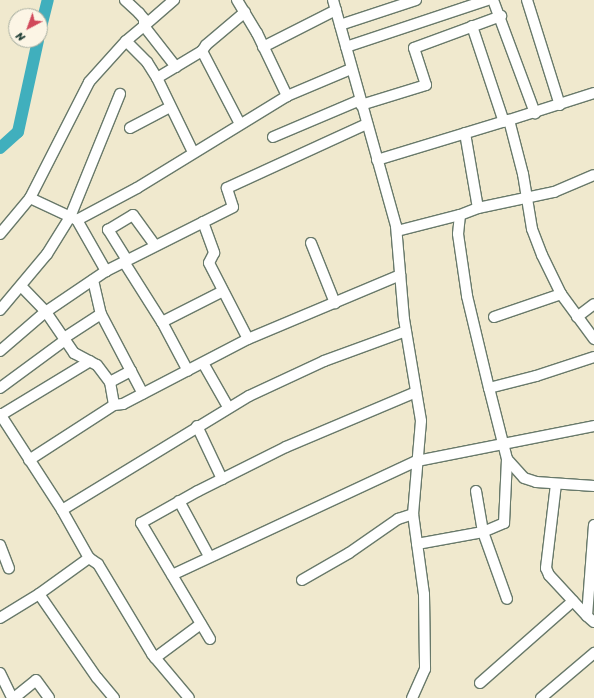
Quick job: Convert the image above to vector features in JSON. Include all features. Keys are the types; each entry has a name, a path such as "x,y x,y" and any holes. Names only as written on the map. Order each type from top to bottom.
{"street":[{"path":"125,0 140,13 144,19 144,26 176,67"},
{"path":"0,234 30,198 89,82 117,48 174,0"},
{"path":"340,25 416,0"},
{"path":"346,47 487,0"},
{"path":"493,0 535,113"},
{"path":"527,0 560,105"},
{"path":"157,78 202,51 243,4 287,96"},
{"path":"263,47 334,5 360,103 397,231 406,331 421,421 416,461 413,514 424,594 424,669 412,698"},
{"path":"273,136 360,103 426,85 414,48 500,16"},
{"path":"472,26 507,121 535,235 561,294 576,317 594,339"},
{"path":"126,41 147,62 157,78 193,152"},
{"path":"202,51 240,124"},
{"path":"74,219 137,188 193,152 287,96 351,69"},
{"path":"377,160 535,113 594,93"},
{"path":"0,310 74,219 120,94"},
{"path":"130,128 170,107"},
{"path":"0,351 46,312 106,271 233,207 227,188 367,124"},
{"path":"465,134 478,208"},
{"path":"397,231 460,216 478,208 554,192 594,175"},
{"path":"30,198 74,219 106,271"},
{"path":"155,245 133,215 108,230 162,322 188,371"},
{"path":"417,544 483,532 504,523 507,459 467,296 458,234 460,216"},
{"path":"203,222 214,253 209,262 248,339"},
{"path":"311,243 335,303"},
{"path":"29,460 114,405 123,404 248,339 400,275"},
{"path":"93,280 101,314 143,394"},
{"path":"21,286 46,312 78,357 90,360 97,365 110,382 114,405"},
{"path":"162,322 223,291"},
{"path":"494,317 561,294"},
{"path":"576,317 594,304"},
{"path":"0,388 64,339 101,314"},
{"path":"62,510 228,407 324,360 406,331"},
{"path":"489,388 536,376 594,357"},
{"path":"90,360 0,415 62,510 90,558 98,564 155,658 184,696"},
{"path":"203,362 228,407"},
{"path":"110,382 131,371"},
{"path":"210,639 141,523 179,501 286,447 416,392"},
{"path":"197,426 222,479"},
{"path":"172,575 209,556 416,461 594,426"},
{"path":"507,459 524,478 536,482 594,486"},
{"path":"556,484 546,568 549,575 590,619"},
{"path":"476,491 483,532 507,599"},
{"path":"179,501 209,556"},
{"path":"302,580 349,553 398,519 413,514"},
{"path":"590,619 594,525"},
{"path":"0,545 9,568"},
{"path":"0,618 39,594 90,558"},
{"path":"39,594 97,678 114,698"},
{"path":"480,683 573,601"},
{"path":"155,658 201,624"},
{"path":"541,698 594,653"},
{"path":"0,673 13,698 36,680 50,698"}],"waterway":[{"path":"46,8 48,0"},
{"path":"0,148 18,132 36,48"}]}
